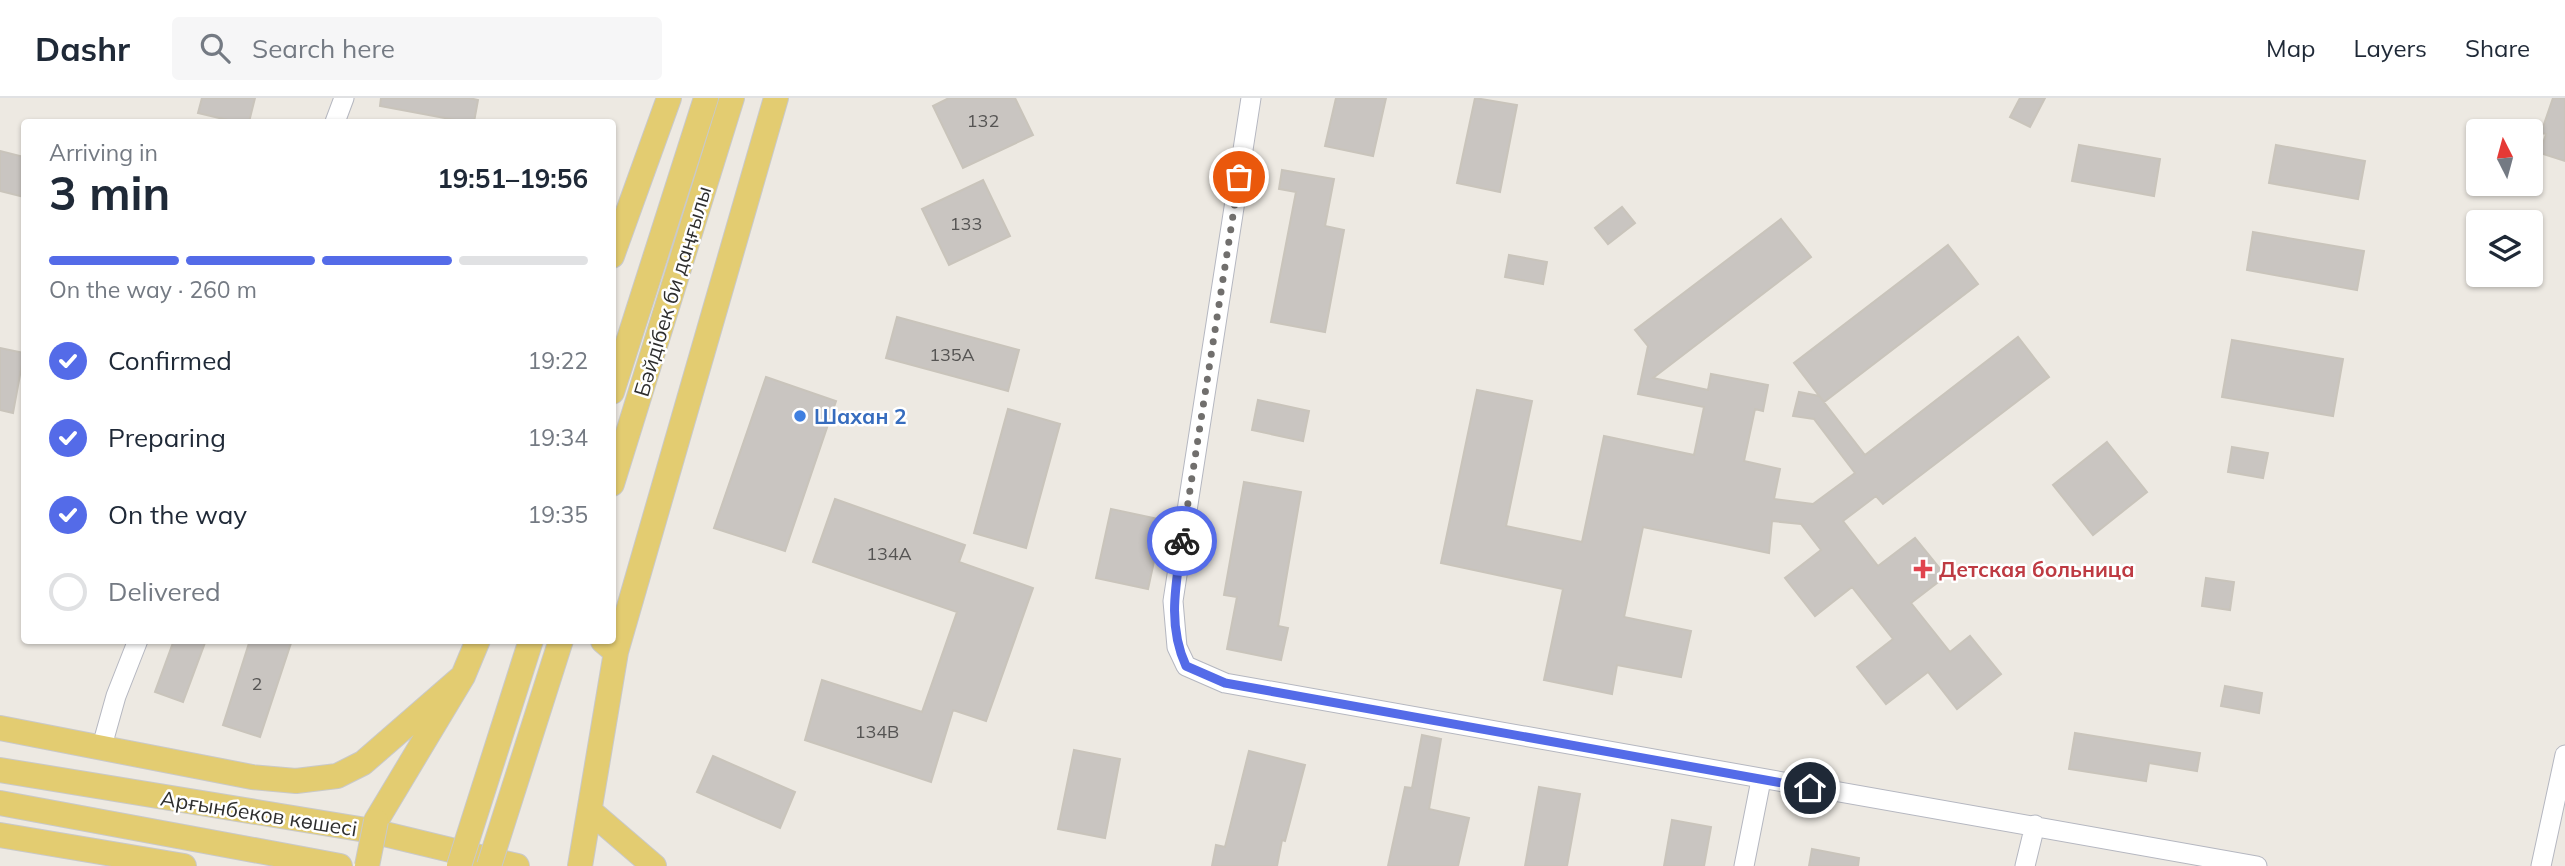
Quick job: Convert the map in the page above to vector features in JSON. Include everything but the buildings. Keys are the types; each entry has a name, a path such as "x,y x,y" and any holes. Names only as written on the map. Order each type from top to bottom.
{"main road":[{"path":"616,245 669,98"},
{"name":"Бәйдібек би даңғылы","path":"616,379 706,98"},
{"name":"Бәйдібек би даңғылы","path":"616,471 732,98"},
{"path":"616,623 776,98"},
{"path":"367,866 376,821 463,676 476,644"},
{"path":"459,866 530,644"},
{"path":"489,866 560,644"},
{"path":"580,866 590,811 609,646"},
{"path":"0,728 252,777 296,781 337,776 363,764 463,676"},
{"name":"Арғынбеков көшесі","path":"0,770 372,831 517,866"},
{"name":"Арғынбеков көшесі","path":"0,803 340,866"},
{"path":"590,811 654,866"},
{"path":"0,835 184,866"}],"street":[{"path":"336,119 344,98"},
{"path":"1251,98 1173,601 1177,646 1186,666 1225,683 2257,866"},
{"path":"102,746 116,696 136,644"},
{"path":"2541,866 2565,755"},
{"path":"1744,866 1761,780"},
{"path":"2025,866 2035,825"}],"way so far":[{"path":"1182,541 1239,177"}],"place":[{"name":"Шахан 2","path":"800,416"},
{"name":"Детская больница","path":"1923,569"}],"route":[{"path":"1182,541 1173,601 1177,646 1186,666 1225,683 1810,788"}]}
